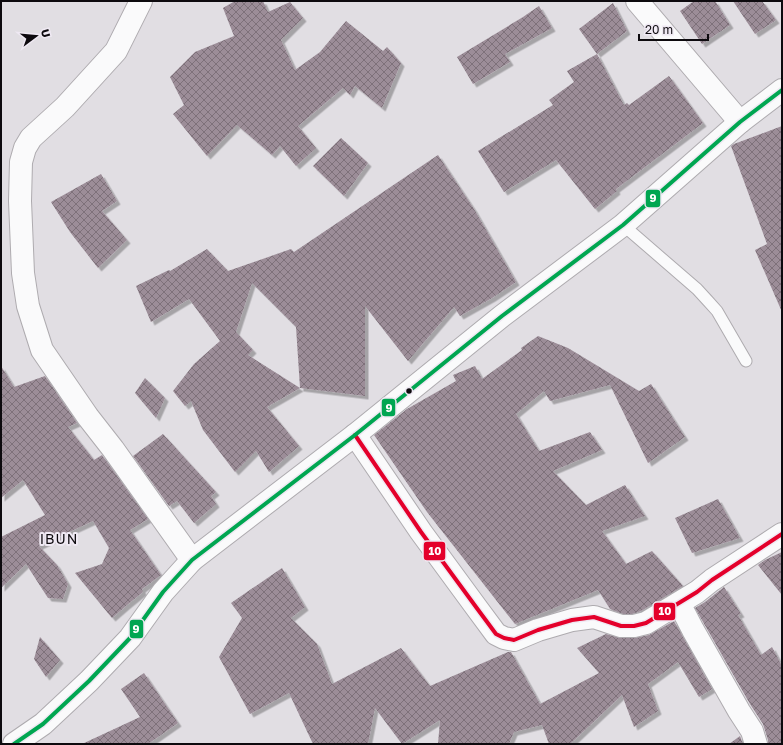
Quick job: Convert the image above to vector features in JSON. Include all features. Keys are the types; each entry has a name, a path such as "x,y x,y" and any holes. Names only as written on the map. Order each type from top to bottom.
{"street":[{"path":"141,1 116,51 65,107 30,138 25,148 21,162 20,201 23,273 28,306 42,350 88,417 192,560"},
{"path":"637,1 740,122"},
{"path":"14,744 43,724 130,638 163,592 192,560 355,435 502,316 623,225 740,122 782,90"},
{"path":"355,435 421,532 496,634 504,638 514,640 538,630 572,620 594,617 621,626 634,626 646,623 697,592 712,580 782,534"},
{"path":"679,603 739,711 752,731 756,744"}],"lane":[{"path":"623,225 708,300 717,311 746,361"}],"building":[{"path":"235,1 263,1 268,12 290,2 303,18 281,40 295,70 320,52 346,21 383,51 387,47 401,63 382,108 355,86 350,95 343,88 298,126 316,148 296,166 280,146 272,155 237,125 207,156 173,114 184,105 170,77 195,52 234,36 223,8"},
{"path":"694,1 715,1 730,25 702,44 680,11"},
{"path":"733,1 762,1 776,20 755,34"},
{"path":"613,3 627,31 597,54 579,29"},
{"path":"539,6 552,28 505,54 510,62 473,84 457,57"},
{"path":"597,54 624,105 627,103 629,105 669,76 703,123 616,189 617,191 595,209 556,160 504,192 478,151 553,105 549,100 574,82 567,71"},
{"path":"782,126 782,312 755,250 767,244 731,146"},
{"path":"341,138 368,163 344,196 313,166"},
{"path":"438,155 474,209 516,282 492,298 460,316 454,307 408,361 365,306 365,396 300,388 267,407 299,446 269,472 256,451 235,472 203,430 191,401 185,406 173,391 194,364 220,341 189,299 151,322 136,286 169,270 170,271 207,249 228,271 291,249 294,252","holes":["252,283 296,327 300,388 248,355 253,350 236,332"]},
{"path":"101,174 117,201 102,211 127,240 98,268 70,232 51,202"},
{"path":"538,336 568,348 639,391 651,384 685,437 648,463 610,385 550,401 544,391 516,414 539,451 590,432 602,450 553,471 586,505 625,485 645,516 602,531 626,564 652,551 683,586 641,611 632,614 623,614 610,609 598,590 515,624 427,512 374,435 407,409 456,381 453,375 475,366 482,379 522,350 521,348"},
{"path":"1,366 14,387 45,376 77,423 68,427 94,460 102,455 148,519 130,530 161,575 142,589 143,592 112,618 75,573 102,564 109,548 93,521 39,546 57,565 68,584 63,599 48,598 26,564 1,588 1,537 45,515 23,480 1,498"},
{"path":"145,378 165,398 156,418 135,393"},
{"path":"163,434 216,492 211,496 216,504 194,523 177,501 169,506 133,456"},
{"path":"718,499 740,538 692,553 675,518"},
{"path":"782,552 782,595 758,565"},
{"path":"282,568 305,607 291,618 317,644 332,684 401,648 430,686 511,652 540,704 599,673 577,648 606,634 621,638 634,638 649,635 674,621 712,689 699,697 678,662 648,684 658,711 634,727 622,695 570,744 549,744 542,725 514,732 509,744 438,744 440,720 402,744 375,708 368,744 313,744 289,693 250,714 219,657 242,618 231,603"},
{"path":"724,587 741,614 738,615 761,655 772,647 782,666 782,744 768,744 763,724 695,608"},
{"path":"40,637 60,660 46,677 34,659"},
{"path":"144,673 178,723 148,744 82,744 140,717 121,689"},
{"path":"740,736 743,744 729,744"}],"transit line":[{"name":"9","path":"14,744 43,724 89,681 130,638 163,592 192,560 355,435 502,316 623,225 740,122 782,90"},
{"name":"10","path":"355,435 421,532 476,607 496,634 504,638 514,640 538,630 572,620 594,617 621,626 634,626 646,623 697,592 712,580 782,534"}],"district":[{"name":"IBUN","path":"59,539"}]}
